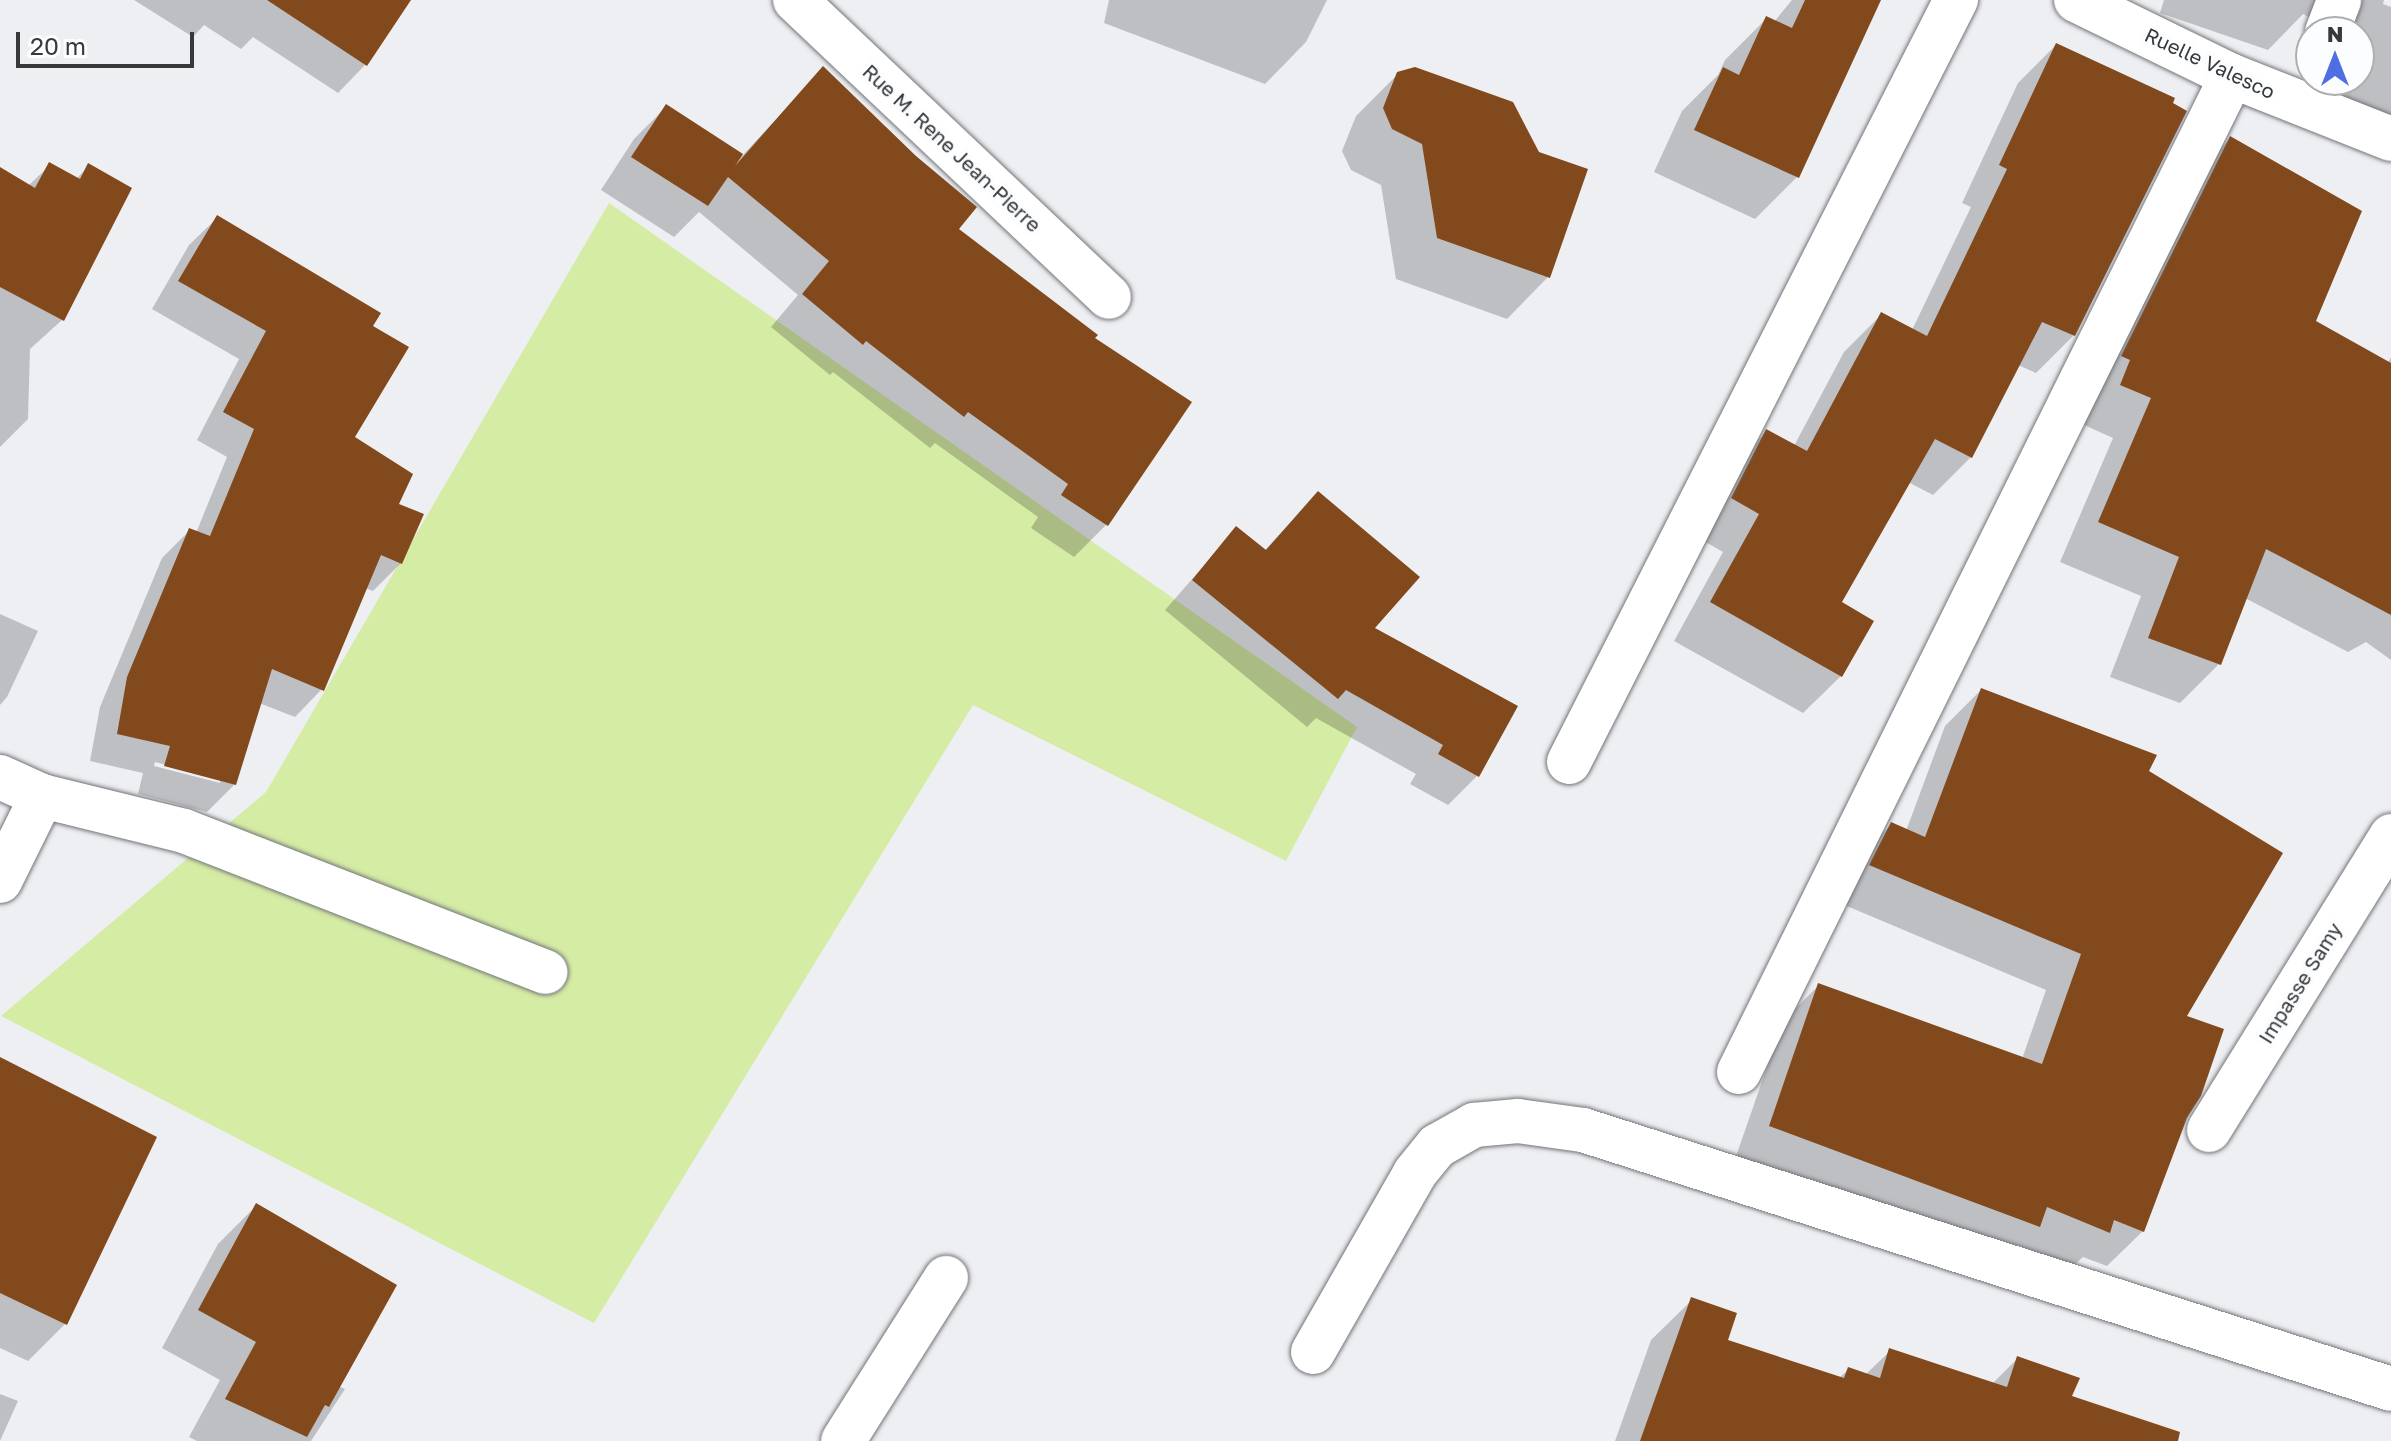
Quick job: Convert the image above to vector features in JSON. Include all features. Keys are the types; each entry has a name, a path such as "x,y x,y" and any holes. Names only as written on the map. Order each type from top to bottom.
{"street":[{"name":"Rue M. Rene Jean-Pierre","path":"795,0 1109,297"},
{"path":"1569,762 1956,0"},
{"name":"Ruelle Valesco","path":"2076,0 2232,76 2295,86"},
{"path":"1739,1072 2232,76"},
{"name":"Ruelle Valesco","path":"2318,96 2391,139"},
{"path":"0,777 42,796 184,831 545,972"},
{"path":"0,881 42,796"},
{"name":"Impasse Samy","path":"2209,1130 2391,836"},
{"path":"1313,1352 1415,1173 1437,1146 1474,1125 1518,1121 1583,1130 2391,1389"},
{"path":"843,1441 946,1278"}],"green space":[{"path":"609,203 1357,727 1286,861 973,705 594,1323 1,1016 266,792"}],"building":[{"path":"267,0 411,0 367,66"},
{"path":"1805,0 1881,0 1799,178 1694,130 1723,67 1739,75 1766,16 1792,28"},
{"path":"2056,43 2175,98 2173,103 2187,111 2075,336 2042,322 1972,458 1935,439 1842,602 1874,621 1842,677 1710,602 1759,514 1731,498 1766,429 1807,451 1881,312 1927,336 2007,169 1999,165"},
{"path":"823,66 916,156 977,207 959,229 1098,335 1095,338 1192,402 1108,526 1061,495 1068,484 968,412 964,417 866,341 863,345 802,294 829,261 728,177 708,206 631,157 666,104 743,154 735,166"},
{"path":"1415,67 1513,102 1539,152 1588,169 1550,278 1437,238 1422,144 1392,129 1383,108 1397,72"},
{"path":"2230,136 2362,211 2316,321 2391,363 2391,615 2266,549 2221,665 2148,638 2179,557 2098,522 2151,398 2120,385 2130,360 2121,356"},
{"path":"49,162 80,179 88,163 132,188 64,321 0,287 0,167 35,188"},
{"path":"217,215 381,313 373,326 409,347 355,437 413,474 399,504 424,514 402,564 381,555 324,691 272,669 236,785 164,766 170,746 117,734 127,677 189,528 210,536 254,429 223,412 266,331 178,281"},
{"path":"1318,491 1420,577 1375,628 1518,706 1479,777 1438,754 1443,745 1346,690 1338,699 1192,580 1236,526 1266,550"},
{"path":"1981,688 2157,755 2149,771 2283,853 2187,1016 2224,1029 2201,1096 2187,1118 2144,1232 2114,1220 2110,1233 2047,1207 2040,1227 1769,1126 1818,983 2042,1064 2081,954 1869,865 1891,822 1925,837"},
{"path":"0,1057 157,1137 67,1325 0,1293"},
{"path":"256,1203 397,1285 329,1407 325,1405 307,1437 225,1399 256,1342 198,1310"},
{"path":"1691,1297 1737,1313 1728,1340 1844,1378 1848,1367 1880,1378 1889,1348 2007,1387 2017,1356 2080,1378 2072,1396 2180,1432 2178,1441 1640,1441"}]}
